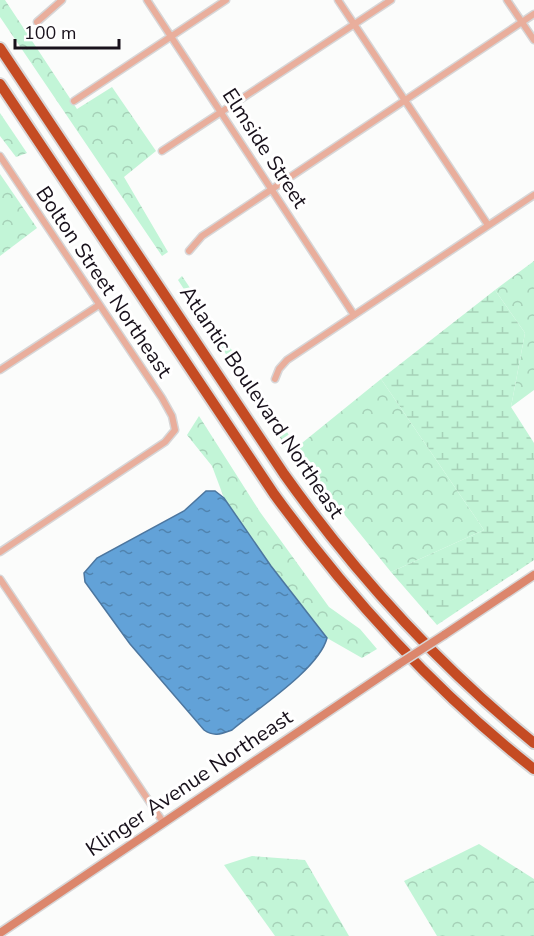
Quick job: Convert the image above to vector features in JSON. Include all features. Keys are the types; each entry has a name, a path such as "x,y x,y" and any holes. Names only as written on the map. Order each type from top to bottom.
{"highway":[{"name":"Atlantic Boulevard Northeast","path":"0,48 284,474 326,532 385,603 445,665 534,743"},
{"name":"Atlantic Boulevard Northeast","path":"0,84 274,495 320,557 367,612 439,687 534,769"}],"street":[{"path":"37,22 62,0"},
{"name":"Elmside Street","path":"147,0 354,315"},
{"path":"74,101 226,0"},
{"path":"338,0 488,225"},
{"path":"162,151 391,0"},
{"path":"507,0 534,40"},
{"path":"189,251 202,236 534,14"},
{"name":"Bolton Street Northeast","path":"0,156 170,411 175,430 165,442 0,552"},
{"path":"275,379 279,369 287,360 534,195"},
{"path":"0,370 99,306"},
{"path":"0,579 163,822"},
{"name":"Klinger Avenue Northeast","path":"0,933 399,664 532,579"}],"green space":[{"path":"0,0 5,0 77,109 112,87 156,151 124,177 168,252 162,256 0,17"},
{"path":"0,113 27,153 16,157 0,136"},
{"path":"0,174 37,228 0,256"},
{"path":"534,261 534,390 511,407 525,333 495,290"},
{"path":"182,276 297,447 381,379 484,530 391,572 293,451 288,450 178,280"},
{"path":"495,290 525,333 511,407 534,443 534,560 437,625 391,572 484,530 381,379"},
{"path":"199,416 260,512 329,607 360,629 377,649 362,658 327,638 271,566 224,498 212,466 187,435"},
{"path":"479,844 534,879 534,936 437,936 404,881"},
{"path":"252,856 305,860 349,936 275,936 224,865"}],"water":[{"path":"206,491 215,491 224,498 271,566 327,638 322,650 300,675 232,730 218,734 211,734 204,730 130,644 85,582 84,573 97,558 184,511"}]}
